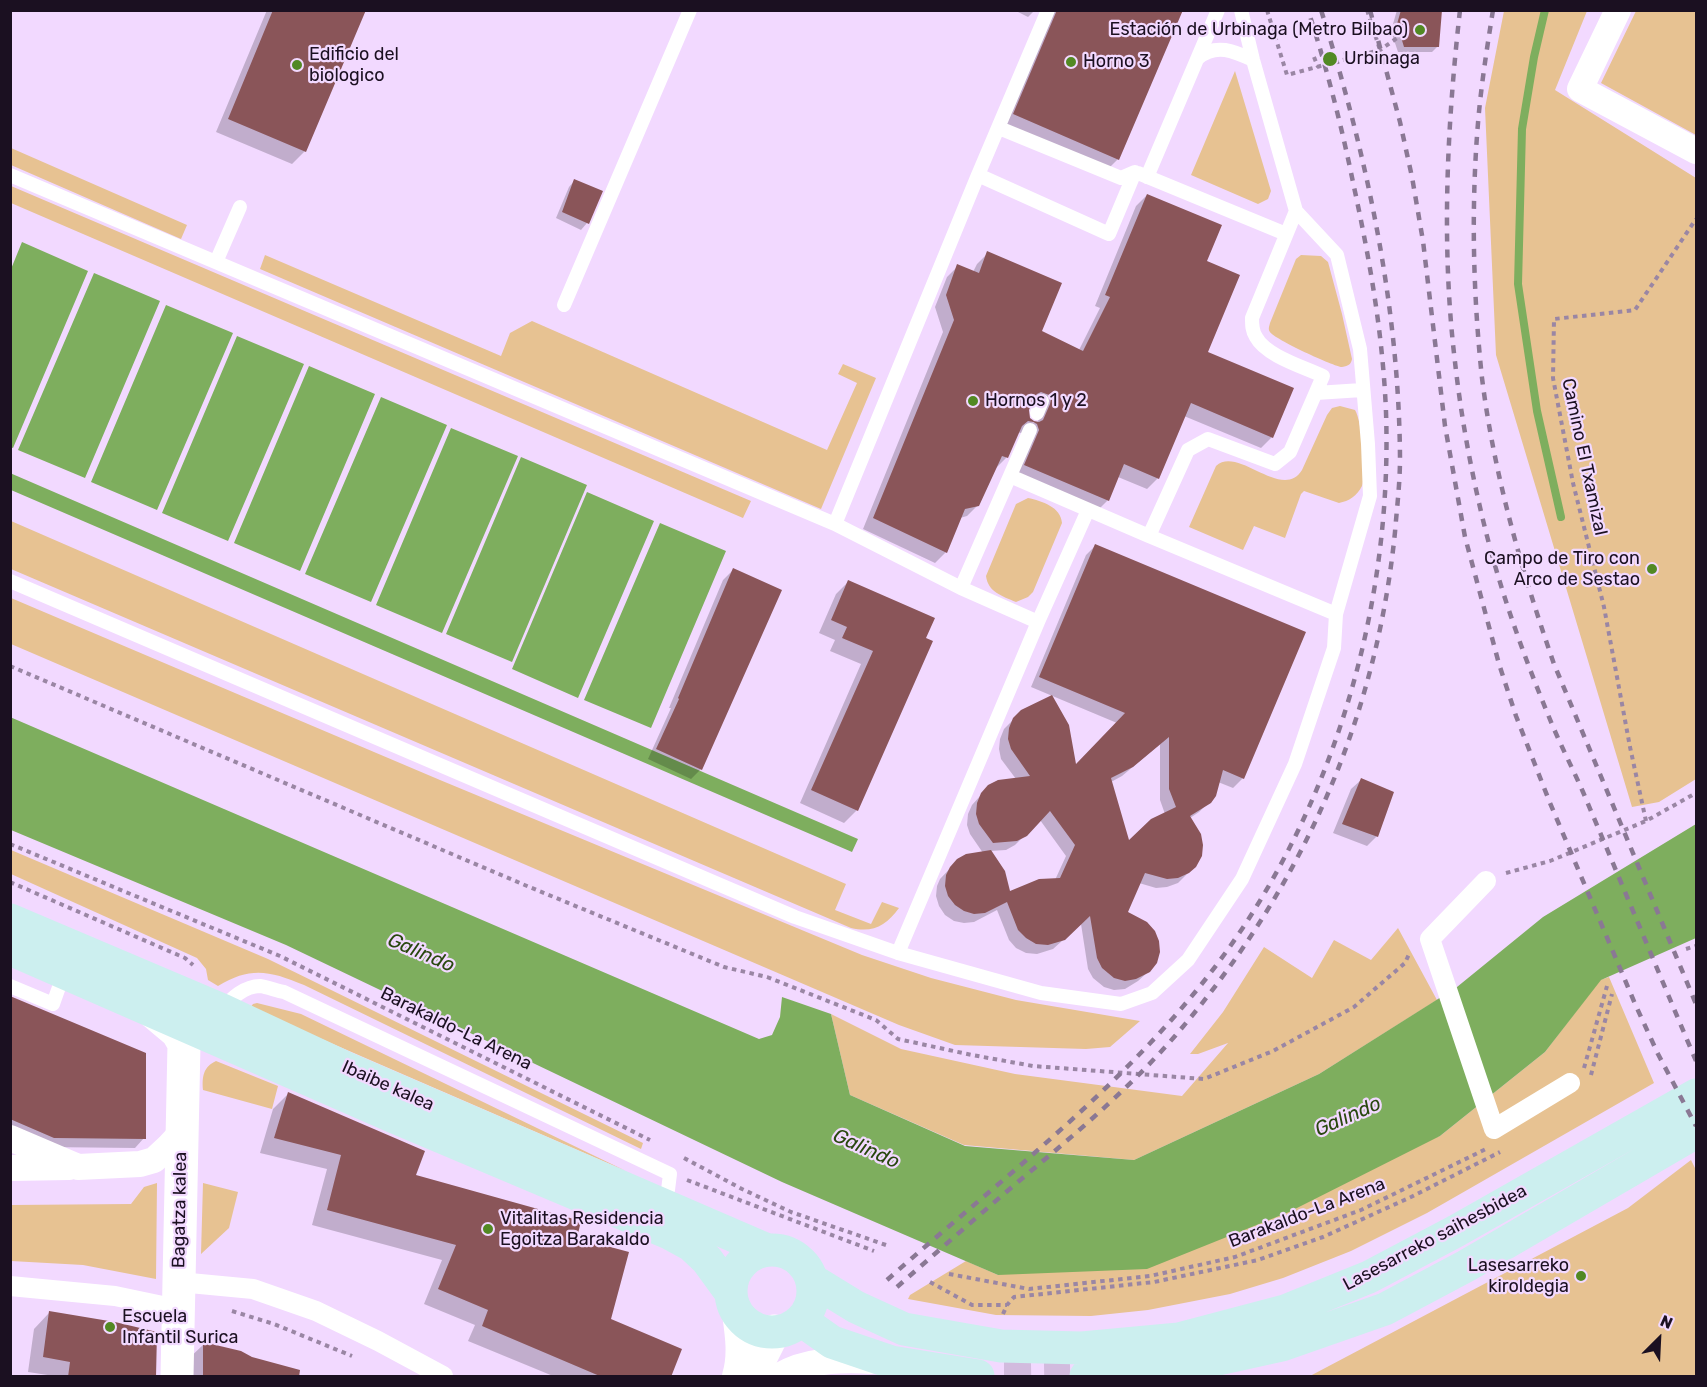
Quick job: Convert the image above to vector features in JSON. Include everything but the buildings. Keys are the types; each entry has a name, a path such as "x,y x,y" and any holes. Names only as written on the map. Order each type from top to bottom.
{"main road":[{"name":"Ibaibe kalea","path":"10,920 394,1118 669,1233 691,1245 707,1260 733,1299"},
{"name":"Ibaibe kalea","path":"10,949 64,973 146,1003 348,1069 766,1250"},
{"name":"Lasesarreko saihesbidea","path":"812,1280 856,1307 904,1329 1001,1346 1082,1348 1179,1339 1285,1311 1369,1277 1456,1231 1696,1095"},
{"name":"Lasesarreko saihesbidea","path":"1086,1377 1169,1370 1282,1345 1385,1309 1466,1266 1696,1132"},
{"path":"788,1326 808,1311 812,1301 812,1280 800,1260 790,1253 778,1250 756,1253 738,1268 733,1280 733,1299 741,1317 750,1325 762,1330 788,1326 891,1362 978,1377"}],"street":[{"path":"1617,10 1580,89 1696,151"},
{"path":"1486,881 1431,939 1494,1129 1576,1080"},
{"name":"Bagatza kalea","path":"177,1377 182,1132 202,1021"},
{"path":"10,1168 140,1164 154,1160 182,1132"},
{"path":"10,1138 78,1167"},
{"path":"10,1286 115,1296 178,1295 253,1289 316,1311 378,1341 442,1377"},
{"path":"733,1299 739,1346 738,1369 735,1377"},
{"path":"753,1377 759,1361 788,1326"},
{"path":"779,1377 793,1368 845,1359 891,1362"}],"lane":[{"path":"564,304 690,10"},
{"path":"835,524 1048,10"},
{"path":"978,175 1109,234 1198,58 1218,10"},
{"path":"10,581 795,917 898,953 1041,993 1121,1004 1152,993 1188,960 1242,879 1295,764 1334,648 1336,614 1370,496 1360,349 1337,255 1296,211 1241,10"},
{"path":"1198,58 1221,48 1232,50 1253,60"},
{"path":"999,128 1121,178 1141,174 1286,234"},
{"path":"10,175 835,524 961,588 1038,622"},
{"path":"216,262 240,207"},
{"path":"1149,536 1188,450 1208,439 1275,464 1290,452 1323,376 1266,349 1256,338 1252,328 1252,318 1296,211"},
{"path":"1316,393 1362,390"},
{"path":"961,588 1030,430"},
{"path":"1010,476 1336,614"},
{"path":"898,953 1038,622 1088,510"},
{"path":"10,986 53,1004 64,973"},
{"path":"202,1021 240,992 259,986 284,992 670,1174 668,1190"}],"path":[{"path":"1267,10 1287,75 1380,50 1400,36"},
{"path":"1367,10 1380,50"},
{"path":"1345,52 1347,59"},
{"path":"1314,57 1318,67"},
{"name":"Camino El Txamizal","path":"1646,821 1604,607 1573,483 1553,378 1554,319 1635,310 1696,219"},
{"path":"1486,881 1496,875 1550,861 1646,821 1696,794"},
{"name":"Barakaldo-La Arena","path":"10,844 280,956 661,1146 670,1174"},
{"path":"10,882 191,962 199,973 202,1021"},
{"path":"1686,949 1696,946"},
{"path":"1576,1080 1606,986"},
{"name":"Barakaldo-La Arena","path":"949,1274 1029,1290 1150,1276 1235,1257 1361,1210 1496,1145"},
{"path":"1003,1314 1014,1297 1154,1282 1258,1260 1323,1237 1411,1197 1474,1165 1470,1156"},
{"path":"681,1157 792,1212 886,1245"},
{"path":"670,1174 874,1251"},
{"path":"1265,1245 1268,1256"},
{"path":"930,1282 972,1305 1007,1305"},
{"path":"223,1309 274,1324 354,1357"}],"shaded area":[{"path":"1504,11 1587,11 1555,90 1696,178 1696,779 1659,802 1632,807 1496,355 1485,108"},
{"path":"1636,11 1696,11 1696,135 1601,83"},
{"path":"1235,71 1271,191 1268,199 1258,204 1191,175"},
{"path":"11,148 187,225 181,239 11,165"},
{"path":"11,186 751,501 743,518 11,203"},
{"path":"265,255 501,356 510,333 532,321 827,450 857,383 838,374 843,364 876,378 821,509 260,269"},
{"path":"1301,255 1321,256 1328,262 1352,359 1346,366 1337,366 1317,358 1274,336 1269,331 1270,323 1296,259"},
{"path":"1340,406 1355,410 1362,436 1363,480 1360,490 1352,498 1339,503 1304,491 1285,538 1254,526 1243,550 1189,527 1216,466 1225,461 1236,462 1272,477 1283,480 1293,478 1302,470 1327,415 1332,408"},
{"path":"1028,498 1045,503 1054,509 1061,517 1062,523 1033,592 1016,602 993,590 986,576 1016,504"},
{"path":"11,521 846,884 835,910 871,924 882,902 899,908 884,924 878,927 866,930 851,928 11,569"},
{"path":"11,598 440,780 862,955 931,978 1016,1000 1140,1021 1110,1047 1086,1049 955,1045 899,1025 11,644"},
{"path":"11,850 268,959 643,1143 641,1149 292,980 271,974 251,973 241,975 218,986 208,980 206,969 197,958 11,874"},
{"path":"1398,928 1437,1000 1319,1074 1134,1160 964,1145 850,1095 831,1014 901,1049 1015,1074 1182,1096 1228,1043 1198,1054 1190,1054 1223,1012 1264,947 1312,978 1334,940 1371,960"},
{"path":"1609,977 1654,1083 1427,1213 1351,1251 1283,1278 1230,1294 1148,1310 1091,1316 996,1315 908,1299 910,1295 966,1261 998,1275 1440,1136 1545,1052 1600,980"},
{"path":"257,1003 301,1014 626,1171 250,1008"},
{"path":"216,1061 278,1086 272,1109 203,1090 204,1073 208,1066"},
{"name":"Lasesarreko kiroldegia","path":"1691,1160 1696,1170 1696,1376 1310,1376 1628,1208"},
{"path":"157,1183 156,1279 83,1265 11,1261 11,1205 131,1204 144,1187"},
{"path":"203,1183 238,1192 229,1228 201,1254"}],"water":[{"path":"22,242 88,271 13,448 10,447 11,269"},
{"path":"94,273 160,301 85,478 18,450"},
{"path":"166,305 233,333 157,510 91,482"},
{"path":"237,336 304,364 228,541 162,513"},
{"path":"309,366 375,394 300,571 234,543"},
{"path":"381,397 447,425 371,602 305,574"},
{"path":"451,428 518,456 442,633 376,605"},
{"path":"521,457 587,485 512,662 446,634"},
{"path":"10,473 858,839 852,852 11,490"},
{"path":"587,492 654,521 578,698 512,669"},
{"path":"660,523 726,551 651,728 584,700"},
{"name":"Galindo","path":"10,717 759,1039 772,1035 780,1017 782,997 831,1014 850,1095 965,1146 1134,1160 1319,1074 1457,987 1543,917 1696,824 1696,938 1601,980 1545,1052 1440,1136 1289,1212 1147,1269 998,1275 782,1182 286,945 11,830"}],"waterway":[{"path":"1545,10 1534,57 1522,129 1518,284 1537,411 1561,517"}],"tunnel":[{"path":"1017,1376 1017,1364 1073,1363"}],"railway":[{"path":"887,1280 1087,1106 1125,1069 1196,991 1242,929 1282,862 1316,792 1343,719 1364,643 1378,567 1385,489 1386,412 1379,327 1365,243 1339,120 1308,10"},
{"path":"897,1287 1100,1112 1175,1036 1220,981 1259,923 1295,863 1325,801 1350,737 1370,671 1385,602 1399,486 1398,401 1387,288 1366,176 1353,120 1321,10"},
{"path":"1370,10 1412,177 1423,241 1445,426 1465,537 1499,664 1516,716 1550,803 1636,1006 1696,1126"},
{"path":"1460,10 1449,142 1448,274 1457,382 1479,504 1497,573 1530,670 1696,1061"},
{"path":"1493,10 1479,109 1474,218 1479,346 1494,451 1520,559 1554,664 1696,1004"}],"place":[{"name":"Estación de Urbinaga (Metro Bilbao)","path":"1420,30"},
{"name":"Urbinaga","path":"1330,59"},
{"name":"Horno 3","path":"1071,62"},
{"name":"Edificio del biologico","path":"297,65"},
{"name":"Hornos 1 y 2","path":"973,401"},
{"name":"Campo de Tiro con Arco de Sestao","path":"1652,569"},
{"name":"Vitalitas Residencia Egoitza Barakaldo","path":"488,1229"},
{"name":"Lasesarreko kiroldegia","path":"1581,1276"},
{"name":"Escuela Infantil Surica","path":"110,1327"}]}
